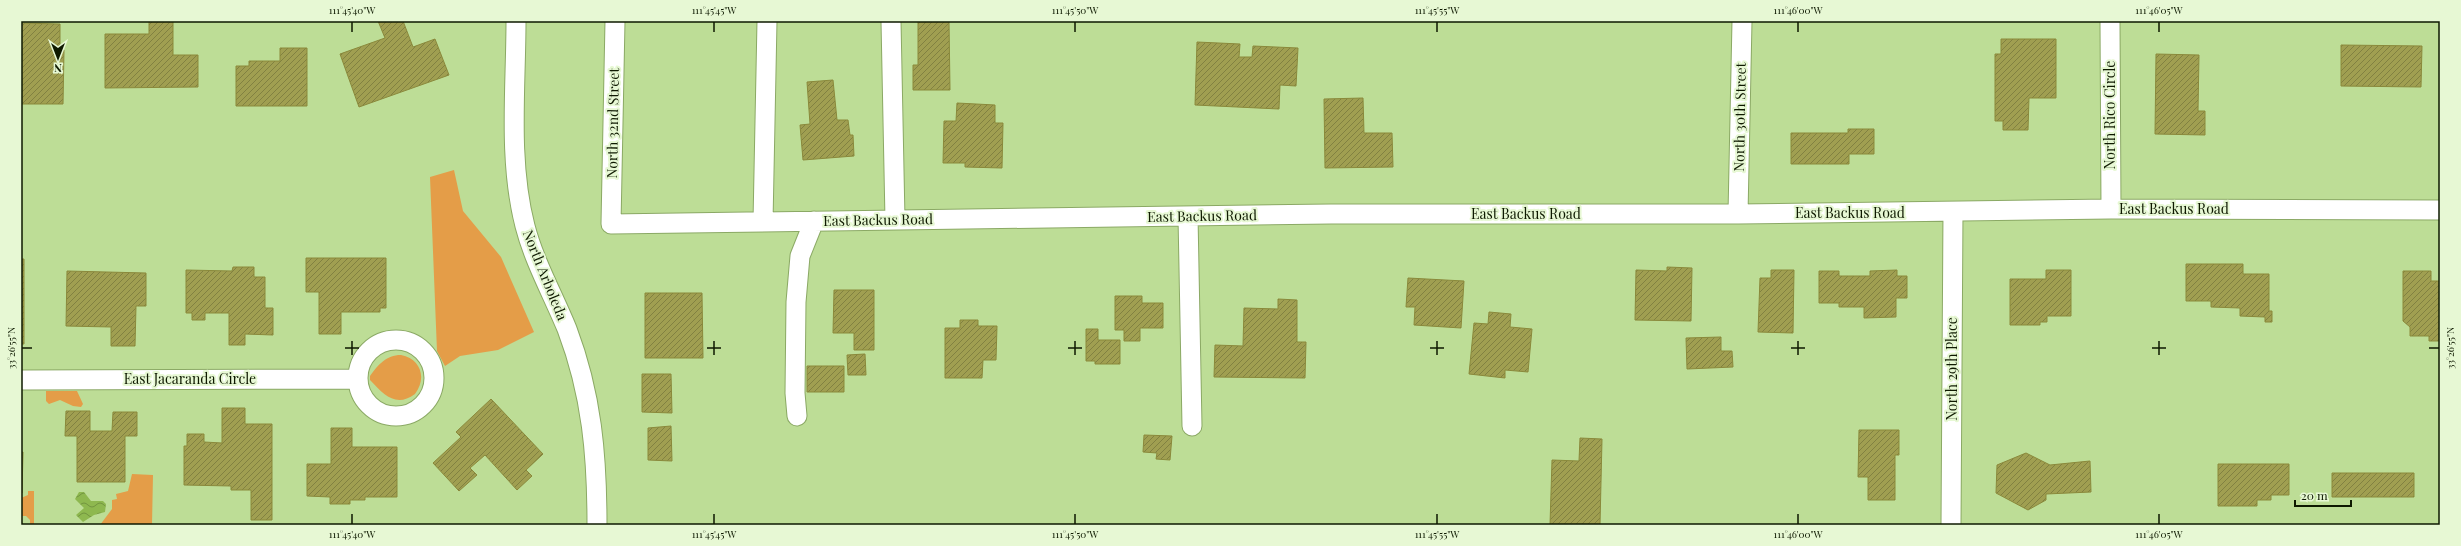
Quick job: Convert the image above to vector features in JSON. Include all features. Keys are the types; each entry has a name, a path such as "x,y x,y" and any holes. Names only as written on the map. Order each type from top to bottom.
{"street":[{"name":"North Arboleda","path":"516,21 516,169 525,226 567,330 586,386 595,439 597,525"},
{"name":"North 32nd Street","path":"611,224 615,21"},
{"path":"763,222 767,21 776,21"},
{"path":"887,21 895,220"},
{"name":"North 30th Street","path":"1738,214 1742,21"},
{"name":"North Rico Circle","path":"2110,21 2111,209"},
{"name":"East Backus Road","path":"611,224 1188,216 1738,214 2111,209 2440,210"},
{"name":"North 29th Place","path":"1951,525 1954,212"},
{"path":"1188,216 1192,426"},
{"path":"797,416 795,393 796,302 800,256 814,221"},
{"name":"East Jacaranda Circle","path":"21,380 358,379"}],"shaded area":[{"path":"454,170 463,211 501,257 534,332 498,350 460,356 445,366 437,351 430,177"},
{"path":"396,355 408,357 417,365 420,370 421,382 415,394 402,400 396,400 385,395 370,380 370,376 383,361"},
{"path":"46,391 77,391 83,404 81,407 73,406 60,400 49,404 46,401"},
{"path":"132,474 153,475 152,525 100,525 112,509 112,500 117,499 116,494 128,491"},
{"path":"28,491 34,491 34,525 30,525 30,520 26,516 21,516 21,498 28,495"}],"water":[{"path":"79,492 84,492 91,501 103,501 106,504 105,512 94,515 83,522 76,515 84,508 75,499"}],"building":[{"path":"149,21 173,21 173,55 198,55 198,87 105,88 105,34 149,34"},
{"path":"378,21 403,21 413,47 435,39 449,75 359,107 340,54 385,38"},
{"path":"918,21 949,21 950,90 913,90 913,65 918,65"},
{"path":"21,23 60,24 60,50 64,50 63,104 21,104"},
{"path":"2001,39 2056,39 2056,98 2029,98 2028,130 2003,130 2003,121 1995,121 1995,54 2001,54"},
{"path":"1197,42 1240,44 1239,57 1252,57 1253,46 1298,48 1296,86 1280,85 1279,109 1195,105"},
{"path":"2341,45 2422,46 2421,87 2341,86"},
{"path":"280,48 307,48 307,106 236,106 236,66 249,66 249,61 280,61"},
{"path":"2156,54 2199,55 2198,111 2205,111 2205,135 2155,134"},
{"path":"833,80 837,120 848,120 850,135 853,135 854,156 803,160 800,125 810,124 807,82"},
{"path":"1363,98 1364,133 1392,133 1393,167 1325,168 1324,99"},
{"path":"957,103 995,105 995,123 1003,123 1002,168 965,167 965,163 943,163 944,121 956,121"},
{"path":"1848,129 1874,129 1874,154 1849,154 1849,164 1791,164 1791,133 1848,133"},
{"path":"306,258 386,258 386,308 380,308 380,312 341,312 341,334 319,334 319,292 306,292"},
{"path":"21,259 24,259 24,344 21,344"},
{"path":"2186,264 2243,264 2243,274 2269,274 2269,311 2272,311 2272,322 2265,322 2265,317 2240,316 2240,308 2211,307 2211,301 2186,301"},
{"path":"233,267 254,267 254,277 265,277 265,308 273,308 273,335 245,334 245,345 229,345 229,313 205,313 205,320 192,320 192,313 186,313 186,270 232,271"},
{"path":"1667,267 1692,268 1691,321 1635,320 1636,270 1667,271"},
{"path":"1771,270 1794,270 1793,333 1758,332 1760,278 1771,278"},
{"path":"1897,270 1897,276 1907,276 1907,298 1896,298 1896,317 1864,318 1864,307 1839,307 1839,303 1819,303 1819,271 1839,271 1839,276 1870,276 1870,271"},
{"path":"2046,270 2071,270 2071,316 2047,316 2047,322 2040,322 2040,325 2010,325 2010,279 2046,279"},
{"path":"67,271 146,273 146,306 136,306 135,346 111,346 111,327 66,326"},
{"path":"2403,271 2431,271 2431,281 2440,281 2440,341 2429,341 2429,336 2410,336 2410,327 2403,321"},
{"path":"1408,278 1464,281 1461,328 1414,325 1415,307 1406,307"},
{"path":"834,290 874,290 874,350 854,350 854,333 833,333"},
{"path":"645,293 702,293 703,358 645,358"},
{"path":"1115,296 1142,296 1142,303 1163,303 1163,328 1140,328 1140,341 1124,341 1124,330 1115,330"},
{"path":"1278,299 1297,300 1297,342 1306,342 1305,378 1214,377 1215,345 1243,346 1244,308 1278,309"},
{"path":"1489,312 1511,314 1510,327 1532,329 1528,372 1505,370 1505,378 1469,374 1474,323 1488,324"},
{"path":"960,320 978,320 978,326 997,326 996,360 983,360 982,378 945,378 945,328 960,328"},
{"path":"1086,329 1098,329 1098,340 1120,340 1120,364 1095,364 1095,361 1086,361"},
{"path":"1721,337 1721,351 1732,351 1733,367 1687,369 1686,338"},
{"path":"865,354 866,375 848,375 847,355"},
{"path":"807,366 844,366 844,392 807,392"},
{"path":"642,374 671,374 672,413 642,412"},
{"path":"491,399 543,454 526,470 532,476 517,490 485,455 470,468 477,475 459,491 433,463 461,437 456,432"},
{"path":"222,408 245,408 245,424 272,424 272,520 251,520 251,490 231,490 231,486 184,485 184,446 187,446 187,434 204,434 204,442 222,443"},
{"path":"66,411 90,411 90,431 112,431 113,412 137,412 137,436 125,436 125,482 77,482 77,436 65,436"},
{"path":"671,426 672,461 648,460 648,428"},
{"path":"331,428 352,428 352,447 397,447 397,497 365,497 365,500 350,500 350,504 330,504 330,497 307,496 307,464 331,464"},
{"path":"1859,430 1899,430 1899,455 1895,455 1895,500 1868,500 1868,477 1858,477"},
{"path":"1144,435 1172,436 1170,460 1156,459 1157,453 1143,452"},
{"path":"1580,438 1602,439 1600,525 1550,525 1552,460 1579,461"},
{"path":"21,452 23,452 22,493 21,493"},
{"path":"2026,453 2050,465 2090,461 2091,492 2046,494 2046,500 2028,510 1996,493 1997,465"},
{"path":"2218,464 2289,464 2289,495 2271,495 2271,500 2257,500 2257,506 2218,506"},
{"path":"2332,473 2414,473 2414,497 2332,497"}]}
